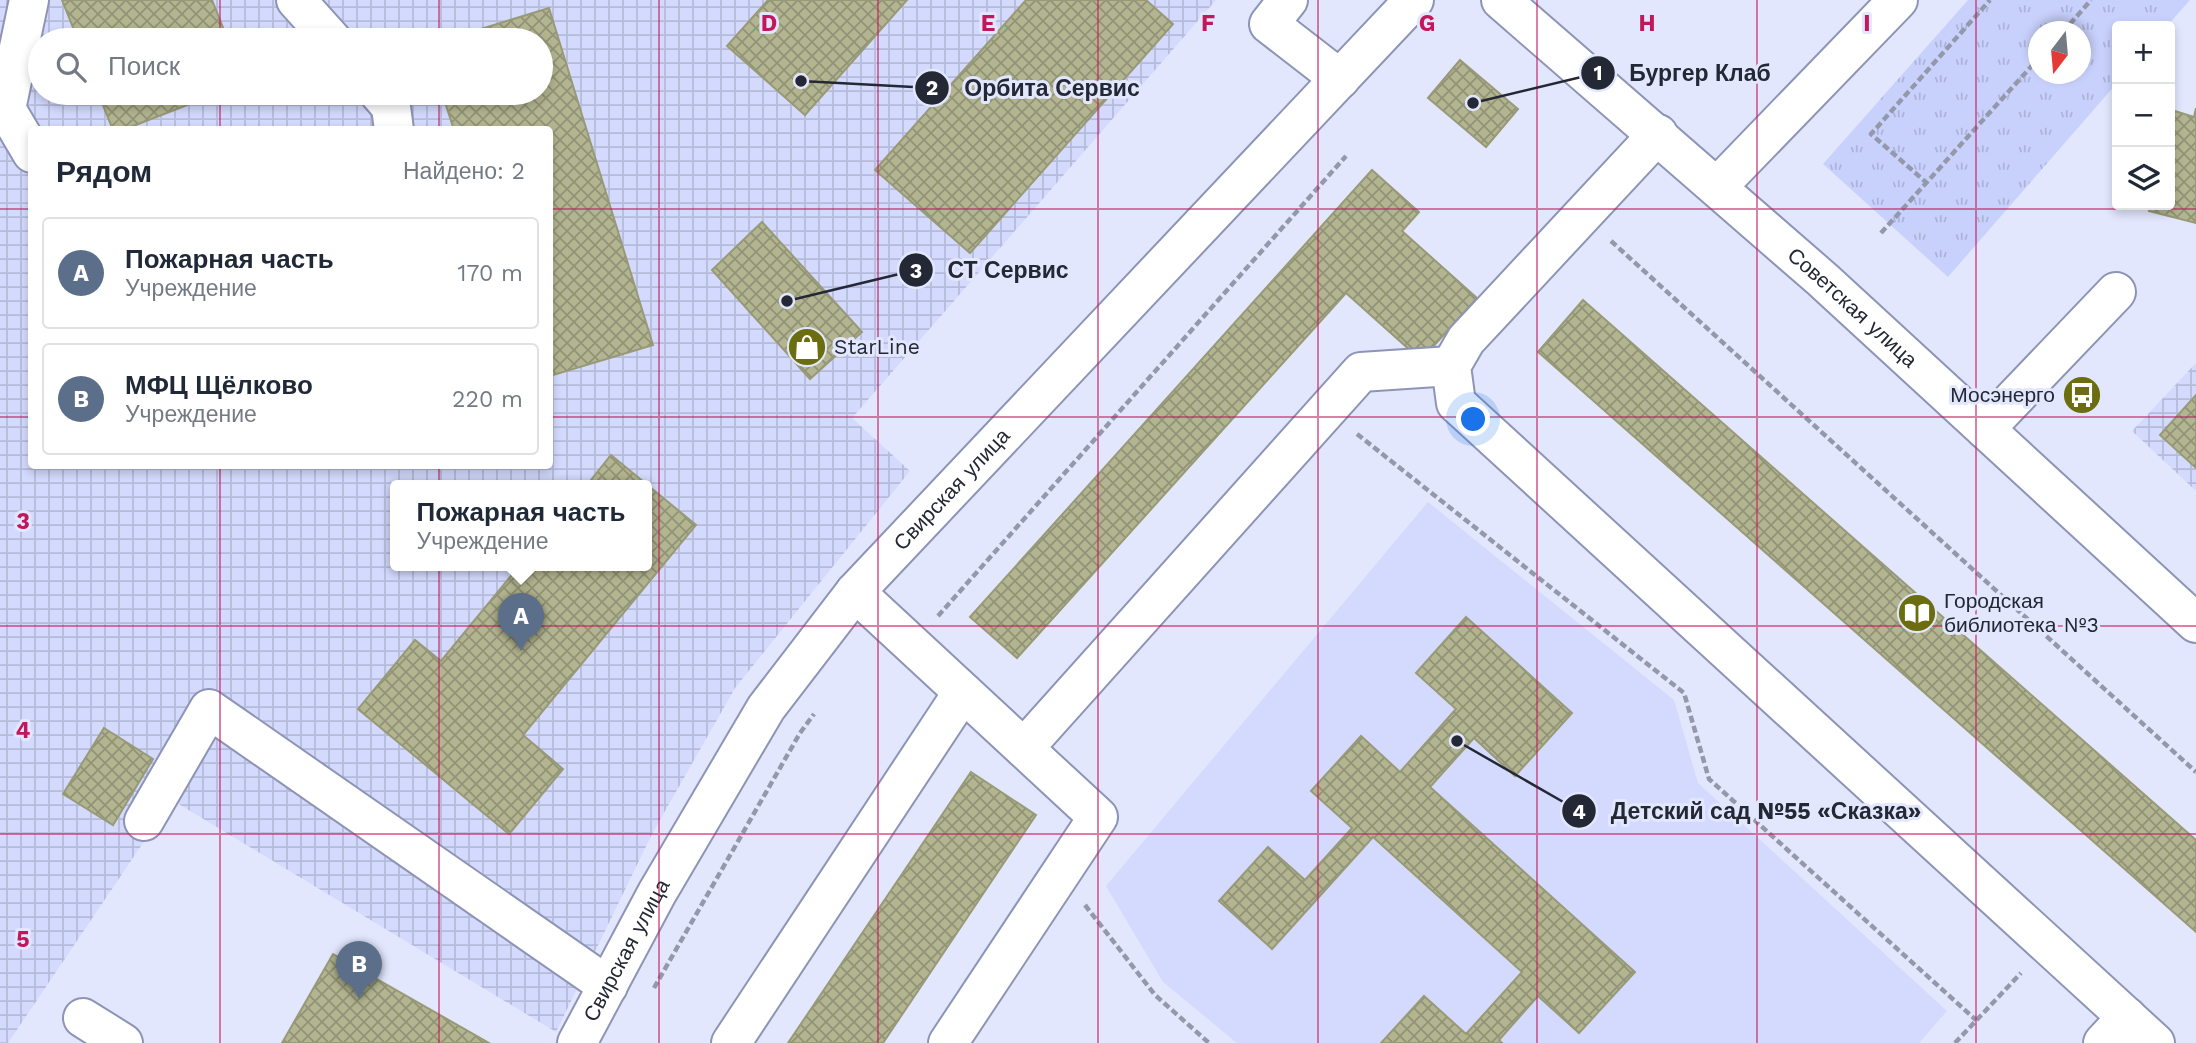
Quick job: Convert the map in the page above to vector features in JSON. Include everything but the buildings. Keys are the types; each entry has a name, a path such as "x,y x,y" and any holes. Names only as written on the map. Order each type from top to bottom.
{"street":[{"path":"28,146 6,109 29,0"},
{"path":"296,0 321,28"},
{"path":"1288,0 1269,24 1340,79"},
{"name":"Свирская улица","path":"577,1043 657,893 766,708 855,592 1415,0"},
{"name":"Советская улица","path":"1501,0 1658,134 2196,623"},
{"path":"1717,187 1898,0"},
{"path":"389,105 393,126"},
{"path":"1658,134 1466,340 1451,366 1456,403 2049,945 2115,1030 2155,1043"},
{"path":"1985,429 2116,292"},
{"path":"1024,748 1362,372 1451,366"},
{"path":"855,592 1098,817 948,1043"},
{"path":"731,1043 963,692"},
{"path":"144,821 209,709 608,986"},
{"path":"83,1018 123,1043"}],"path":[{"path":"1928,184 1871,134 1990,0"},
{"path":"2073,21 2091,0"},
{"path":"1881,233 2028,71"},
{"path":"912,645 1346,156"},
{"path":"1583,215 2196,772"},
{"path":"1327,411 1684,693 1709,779 1976,1020"},
{"path":"650,995 800,733 816,712"},
{"path":"1060,874 1155,995 1209,1043"},
{"path":"1955,1043 2049,945"}],"shaded area":[{"path":"0,0 1216,0 852,418 910,471 735,688 652,834 556,1032 172,800 8,1043 0,1043"},
{"path":"2196,363 2196,491 2132,431"},
{"path":"1428,502 1674,700 1698,783 1947,1011 1919,1043 1237,1043 1163,982 1106,886"}],"green space":[{"path":"1968,0 2190,0 2171,21 2112,21 2112,89 1948,277 1823,164"}],"place":[{"name":"Орбита Сервис","path":"801,81"},
{"name":"Бургер Клаб","path":"1473,103"},
{"name":"СТ Сервис","path":"787,301"},
{"name":"StarLine","path":"807,347"},
{"name":"Мосэнерго","path":"2082,395"},
{"name":"Городская библиотека №3","path":"1917,613"},
{"name":"Пожарная часть","path":"521,651"},
{"name":"Детский сад №55 «Сказка»","path":"1457,741"},
{"name":"МФЦ Щёлково","path":"359,999"}]}
